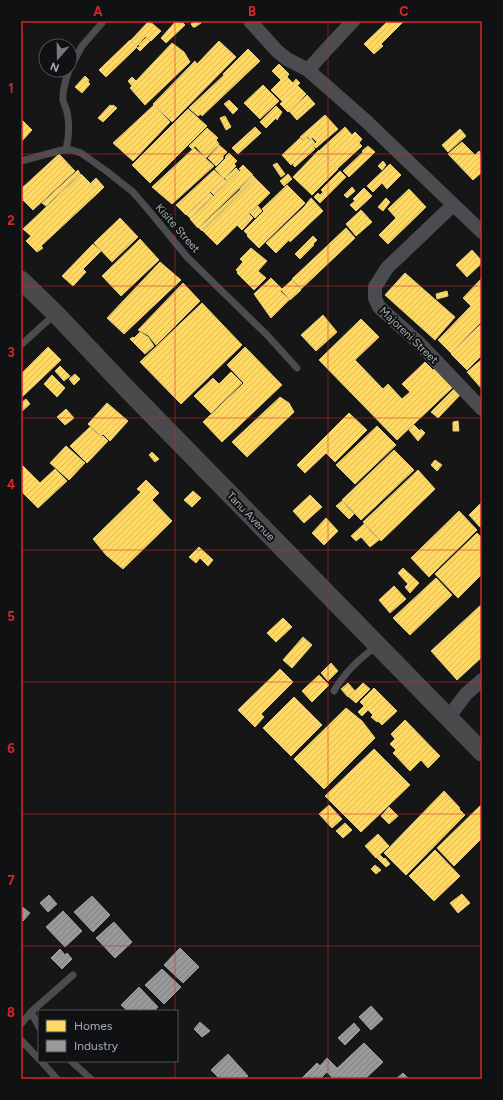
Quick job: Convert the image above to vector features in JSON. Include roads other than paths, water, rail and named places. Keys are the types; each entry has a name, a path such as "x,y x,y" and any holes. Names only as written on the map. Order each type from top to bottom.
{"street":[{"path":"250,21 277,51 287,59 308,70 365,120 482,232"},
{"path":"308,70 317,58 353,21"},
{"name":"Majoreni Street","path":"453,205 387,268 375,287 375,298 379,307 418,343 482,409"},
{"name":"Tanu Avenue","path":"21,280 56,314 134,397 482,752"},
{"path":"448,718 466,694 482,680"}],"lane":[{"path":"78,54 82,46 102,23"},
{"path":"21,161 66,149 68,139 68,122 63,100 66,78"},
{"name":"Kisite Street","path":"66,149 81,153 133,192 187,257 262,330 297,368"},
{"path":"21,345 56,314"},
{"path":"334,691 345,675 363,657 377,646"},
{"path":"21,1024 31,1012 73,975"},
{"path":"31,1012 38,1024"},
{"path":"21,1040 38,1058"},
{"path":"42,1062 57,1079"},
{"path":"71,1062 90,1079"}]}
